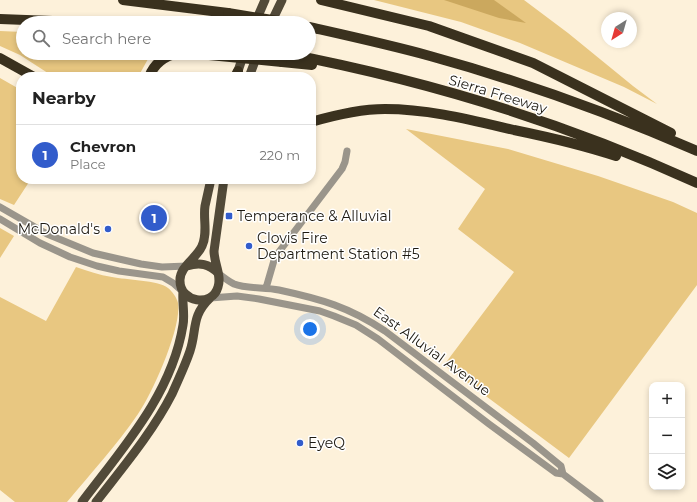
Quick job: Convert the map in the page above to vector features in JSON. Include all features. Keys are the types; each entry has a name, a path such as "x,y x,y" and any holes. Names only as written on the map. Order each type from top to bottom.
{"highway":[{"path":"123,0 247,16"},
{"path":"322,0 429,26 533,63 678,137 697,150"},
{"path":"0,19 16,20"},
{"name":"Sierra Freeway","path":"316,29 429,56 536,88 593,108 697,150"},
{"path":"0,58 25,72"},
{"path":"151,72 161,60"},
{"name":"Sierra Freeway","path":"306,60 357,69 476,101 547,124 644,160 697,185"},
{"path":"316,121 351,112 384,109 414,110 436,113 572,143 627,160 697,185"}],"main road":[{"path":"258,16 265,0"},
{"path":"274,16 282,0"},
{"path":"237,72 241,60"},
{"path":"251,72 255,60"},
{"path":"82,502 148,412 163,387 179,345 184,318 183,292 180,287 180,278 182,272 199,252 204,239 205,207 211,184"},
{"path":"96,502 150,431 164,408 189,353 196,318 203,306 216,293 218,288 218,273 214,260 214,251 223,184"},
{"path":"187,266 204,264 211,267 218,273"},
{"path":"183,292 196,300 203,301 210,298"},
{"path":"114,478 114,470 140,433 148,412"}],"street":[{"path":"266,288 275,257 342,169 347,152"},
{"path":"0,207 47,234 93,253 141,264 162,267 180,265 187,266"},
{"path":"0,219 40,243 70,257 119,271 163,277 183,292"},
{"name":"East Alluvial Avenue","path":"218,273 230,282 237,285 266,288 334,304 369,320 533,443 561,466 563,474"},
{"name":"East Alluvial Avenue","path":"210,298 237,296 259,299 326,313 356,325 378,339 537,460 556,473 563,474 600,502"}],"shaded area":[{"path":"374,0 524,0 657,104 624,87 520,43 461,22"},
{"path":"444,0 494,0 526,23 499,18"},
{"path":"0,31 16,32 16,53 0,46"},
{"path":"28,60 147,60 141,72 46,72"},
{"path":"0,78 16,87 16,184 28,184 14,205 0,199"},
{"path":"406,129 508,149 598,176 673,202 697,213 697,285 569,458 444,365 514,272 458,229 485,189"},
{"path":"0,228 14,236 0,258"},
{"path":"76,267 107,276 157,283 168,288 177,299 178,303 178,314 175,328 165,360 151,392 138,414 113,448 67,502 15,502 0,490 0,297 46,321"}],"place":[{"name":"Temperance & Alluvial","path":"229,216"},
{"name":"Chevron","path":"154,218"},
{"name":"McDonald's","path":"108,229"},
{"name":"Clovis Fire Department Station #5","path":"249,246"},
{"name":"EyeQ","path":"300,443"}]}
